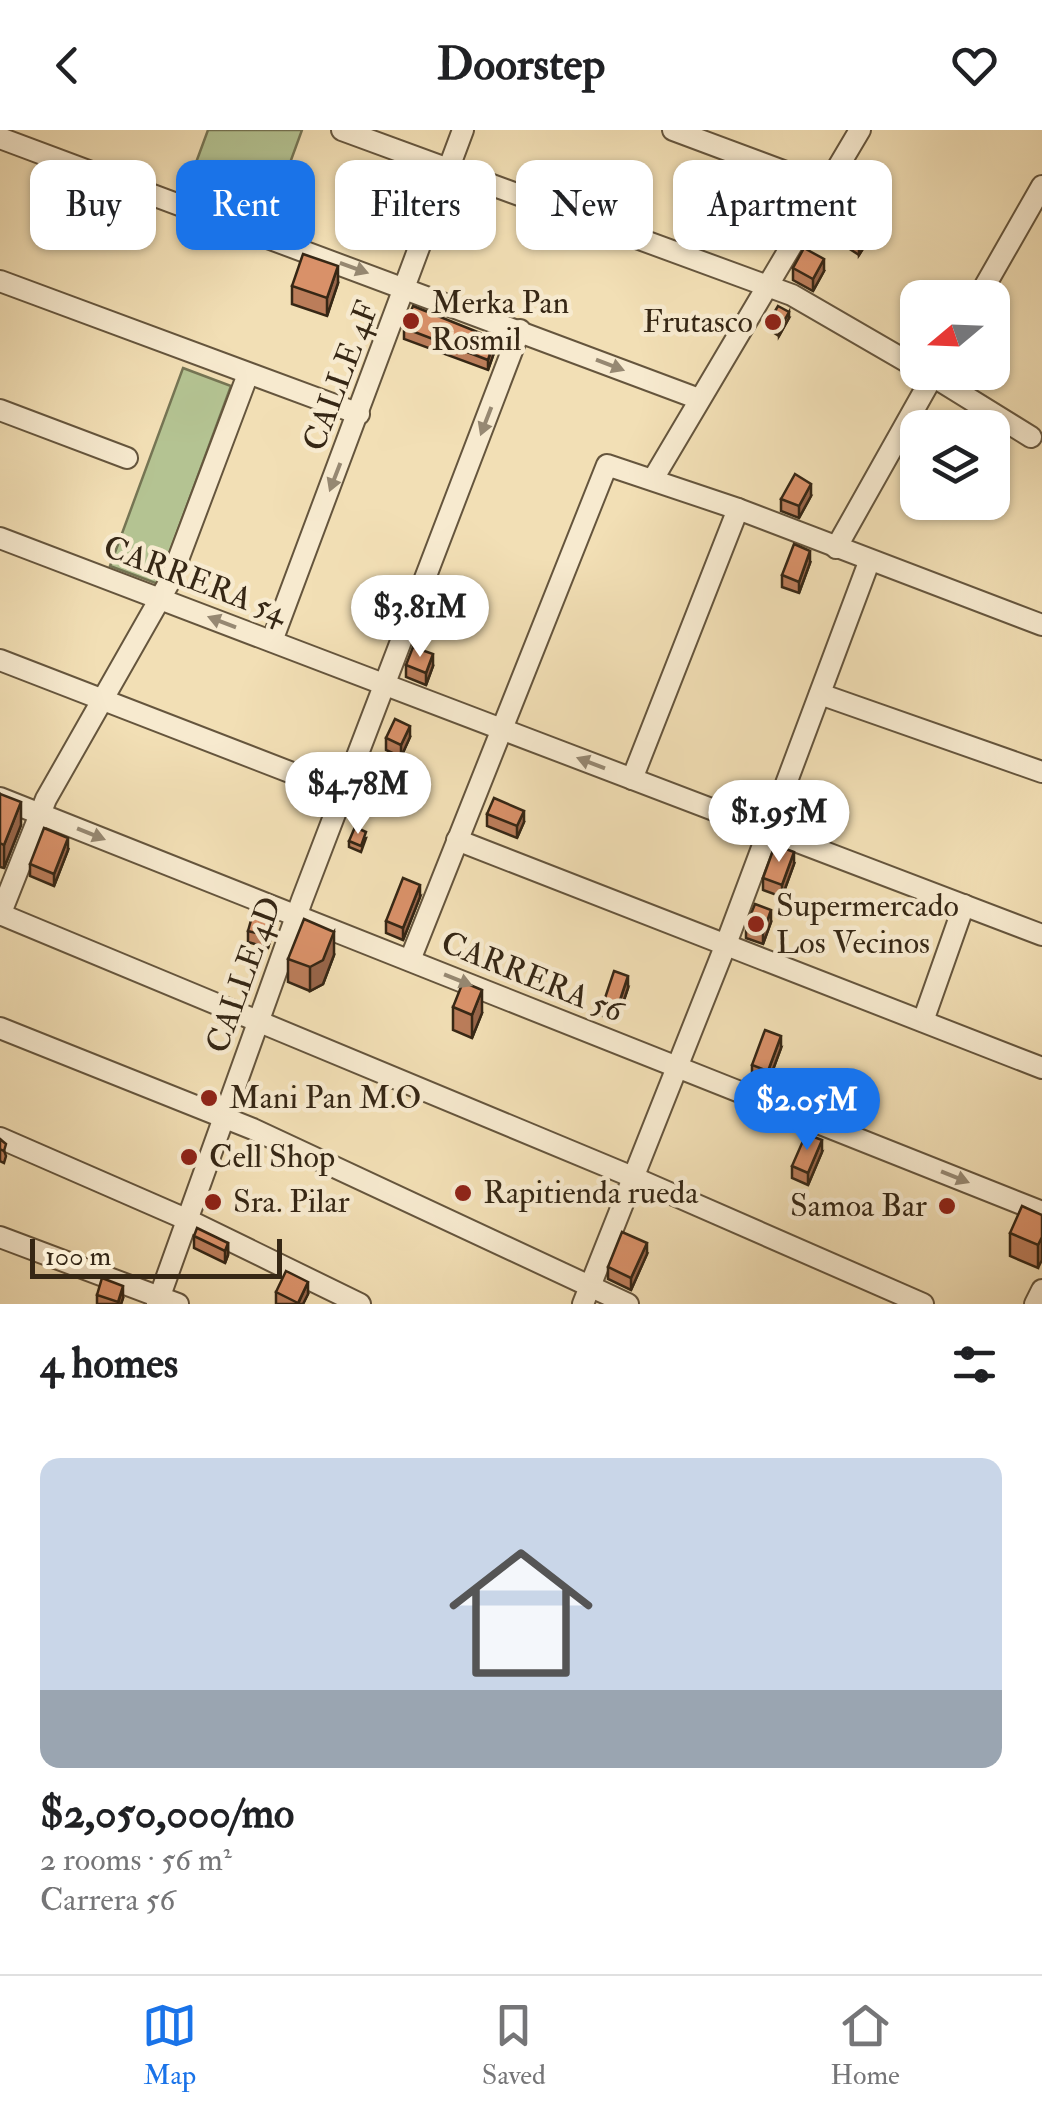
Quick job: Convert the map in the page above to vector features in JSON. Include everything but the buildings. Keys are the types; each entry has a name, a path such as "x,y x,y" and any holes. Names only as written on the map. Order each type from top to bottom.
{"street":[{"path":"342,130 425,160"},
{"name":"CALLE 4F","path":"453,160 462,130"},
{"path":"674,130 753,160"},
{"path":"842,160 860,130"},
{"path":"2,138 407,287 699,400"},
{"path":"496,186 768,286 900,357"},
{"path":"988,280 1042,186"},
{"name":"CALLE 4F","path":"272,642 420,250"},
{"path":"653,478 789,250"},
{"path":"0,281 360,414"},
{"name":"CALLE 4D","path":"164,1302 188,1220 258,1022 520,330"},
{"path":"248,374 162,599 100,700 39,813 0,915 635,1178 924,1304"},
{"path":"836,548 919,390"},
{"path":"957,390 1031,437"},
{"path":"0,410 127,458"},
{"path":"410,960 607,465 738,509 869,562 1007,603 1042,626"},
{"path":"632,779 738,509"},
{"name":"CARRERA 54","path":"0,538 1042,935"},
{"path":"587,1295 726,944 869,562"},
{"path":"0,660 344,793"},
{"path":"820,694 1042,772"},
{"name":"CARRERA 56","path":"0,798 1042,1212"},
{"path":"457,840 1042,1068"},
{"path":"923,1021 964,905"},
{"path":"0,1028 226,1118 587,1295 628,1304"},
{"path":"0,1138 188,1220 360,1304"},
{"path":"0,1238 164,1302"},
{"path":"1035,1304 1042,1290"}],"green space":[{"path":"208,130 302,130 291,160 197,160"},
{"path":"183,368 231,386 158,584 110,566"}],"place":[{"name":"Merka Pan Rosmil","path":"411,321"},
{"name":"Frutasco","path":"773,322"},
{"name":"Supermercado Los Vecinos","path":"756,924"},
{"name":"Mani Pan M.O","path":"209,1098"},
{"name":"Cell Shop","path":"189,1157"},
{"name":"Rapitienda rueda","path":"463,1193"},
{"name":"Sra. Pilar","path":"213,1202"},
{"name":"Samoa Bar","path":"947,1206"}]}
